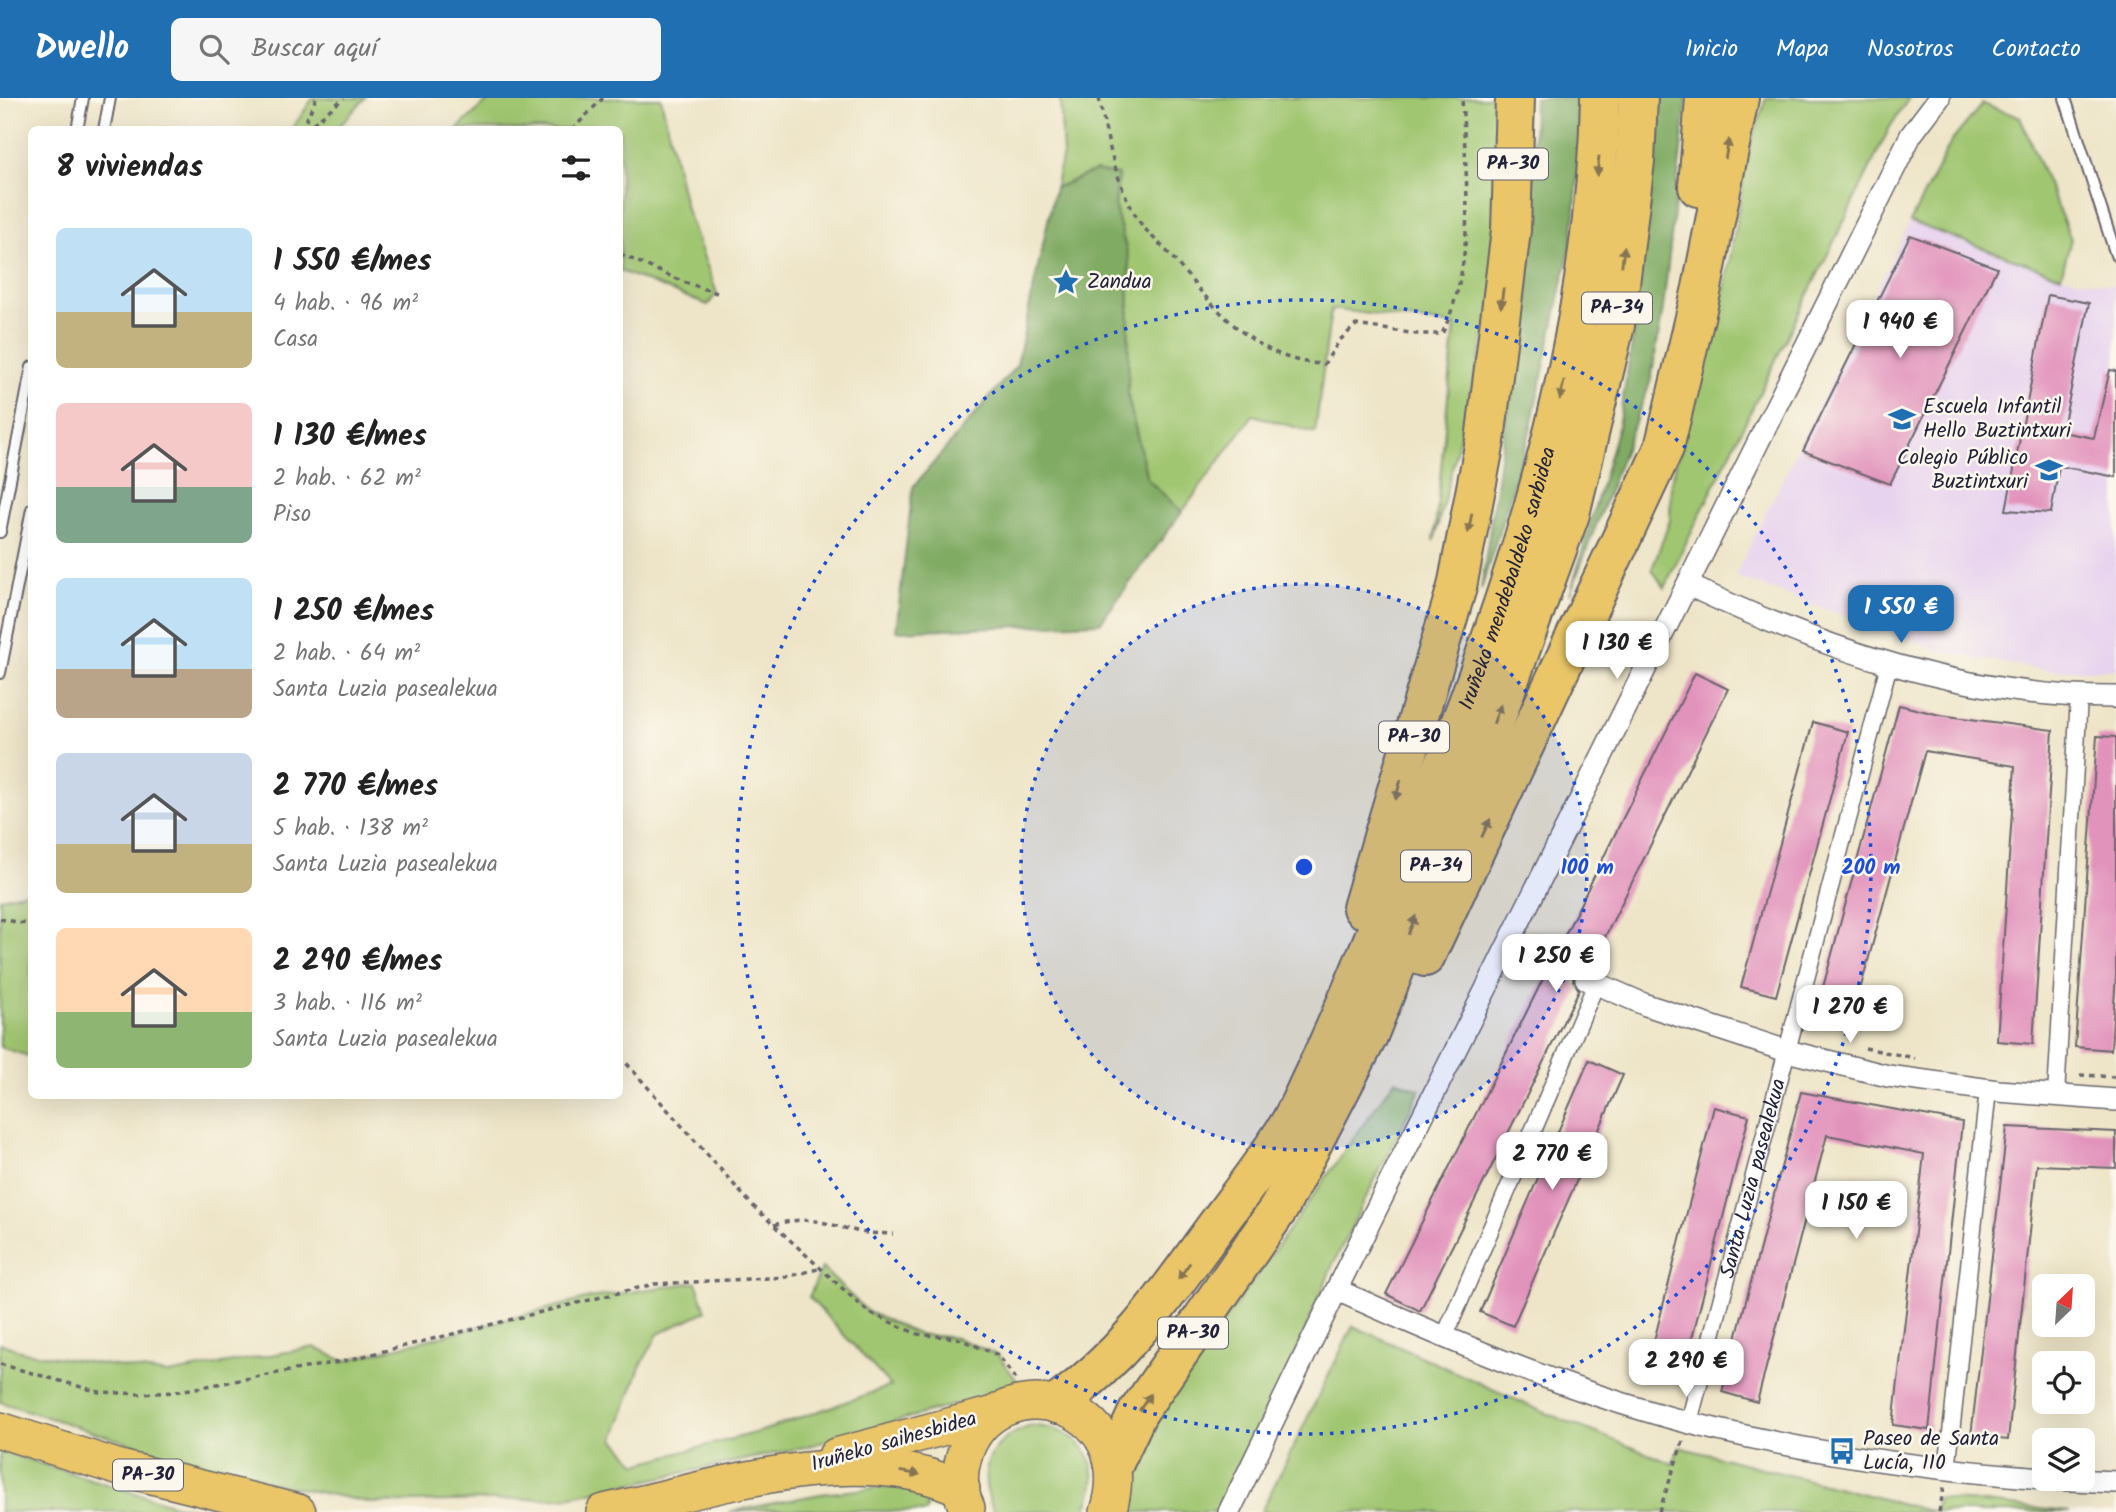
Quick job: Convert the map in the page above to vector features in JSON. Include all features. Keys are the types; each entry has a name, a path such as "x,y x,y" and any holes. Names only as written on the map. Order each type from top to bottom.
{"highway":[{"path":"1499,98 1511,230"},
{"name":"PA-30","path":"1045,1403 1097,1375 1152,1315 1224,1215 1276,1120 1324,1018 1368,890 1457,587 1485,441 1511,230 1515,98"},
{"name":"Iruñeko mendebaldeko sarbidea","path":"1224,1215 1289,1124 1344,1011 1424,817 1480,669 1535,506 1579,316 1599,158 1600,98"},
{"name":"Iruñeko mendebaldeko sarbidea","path":"1279,1208 1368,1037 1497,714 1570,514 1615,326 1635,161 1638,98"},
{"name":"PA-30","path":"1578,632 1642,470 1675,372 1692,269 1705,98"},
{"name":"PA-30","path":"1116,1495 1138,1412 1279,1208 1324,1161 1376,1064 1664,447 1702,288 1739,98"},
{"name":"PA-30","path":"965,1501 961,1465 978,1429 994,1415 1014,1405 1045,1403 1077,1412 1094,1425 1107,1443 1116,1495"},
{"name":"Iruñeko saihesbidea","path":"604,1512 794,1471 888,1441 994,1415"},
{"name":"PA-30","path":"0,1430 133,1471 298,1512"},
{"name":"Iruñeko saihesbidea","path":"794,1471 868,1465 936,1477 965,1501"}],"street":[{"path":"1229,1512 1911,135 1939,98"},
{"path":"1688,585 1796,633 1889,664 1987,688 2079,697 2116,697"},
{"name":"Santa Luzia pasealekua","path":"1689,1422 1889,664"},
{"path":"2056,1085 2079,697"},
{"path":"1510,943 1549,961"},
{"path":"1444,1338 1591,981 1646,1005 1787,1051 1888,1076 1988,1090 2056,1085 2116,1100"},
{"path":"1947,1470 1988,1090"},
{"path":"1337,1290 1444,1338 1593,1394 1689,1422 1792,1446 1947,1470 2032,1477"},
{"path":"2095,1481 2116,1482"}],"lane":[{"path":"78,126 83,98"},
{"path":"105,126 110,98"},
{"path":"2065,98 2116,255"},
{"path":"0,532 28,388"},
{"path":"0,673 28,530"}],"path":[{"path":"305,126 316,98"},
{"path":"308,126 344,98"},
{"path":"576,126 603,98"},
{"path":"1099,98 1107,141 1136,218 1216,311 1272,353 1300,363 1324,364 1340,340 1356,325 1417,334 1442,334 1453,311 1468,229 1462,98"},
{"path":"623,255 717,293"},
{"path":"0,919 28,924"},
{"path":"1862,1047 1920,1059"},
{"path":"623,1059 752,1205 868,1312 917,1334 957,1338 998,1355 1045,1403"},
{"path":"2056,1085 2116,1077"},
{"path":"774,1225 796,1218 832,1223 862,1233 893,1234"},
{"path":"0,1364 99,1392 174,1392 344,1361 654,1284 786,1277 822,1268"},
{"path":"1659,1512 1689,1422"},
{"path":"1939,1512 1947,1470"}],"shaded area":[{"path":"1910,222 2061,276 2116,286 2116,670 2044,670 1947,653 1735,576"}],"green space":[{"path":"313,98 365,98 340,126 294,126"},
{"path":"491,98 661,98 686,209 717,293 708,305 623,272 623,126 460,126"},
{"path":"1060,98 1512,98 1511,230 1434,541 1455,325 1331,309 1315,433 1253,415 1182,512 1147,479 1128,396 1129,260 1115,207 1118,175 1095,171 1055,188 1063,154"},
{"path":"1534,98 1584,98 1573,235 1529,435 1481,590 1532,240"},
{"path":"1651,98 1687,98 1663,308 1651,380 1570,594 1618,427 1637,315"},
{"path":"1766,98 1909,98 1890,127 1664,588 1652,569 1670,520 1671,481 1722,305 1749,150"},
{"path":"1982,104 2020,117 2071,239 2061,276 1910,222 1951,142"},
{"path":"1095,171 1118,175 1115,208 1129,260 1128,397 1147,479 1182,512 1100,623 896,631 913,487 1017,365 1055,188"},
{"path":"28,892 28,1056 0,1047 0,898"},
{"path":"1395,1080 1420,1090 1333,1264 1229,1512 1128,1512 1114,1492 1167,1402"},
{"path":"822,1268 868,1312 917,1334 957,1338 998,1355 1021,1386 805,1447 563,1498 372,1503 219,1472 0,1402 0,1343 23,1352 168,1374 314,1347 344,1361 590,1298 696,1282 706,1311 658,1334 640,1367 614,1439 637,1464 762,1431 891,1386 809,1297"},
{"path":"1353,1326 1541,1411 1673,1464 1679,1447 1934,1512 1261,1512"},
{"path":"1031,1426 1064,1433 1077,1441 1086,1452 1092,1464 1093,1479 1091,1495 1084,1512 994,1511 986,1482 990,1458 1005,1439"},
{"path":"0,1451 174,1505 217,1512 0,1512"},
{"path":"895,1486 929,1497 926,1512 769,1509 728,1512 820,1494"},
{"path":"1938,1498 2070,1512 1934,1512"}],"building":[{"name":"Escuela Infantil Hello Buztintxuri","path":"1910,235 1997,268 1890,484 1803,451"},
{"path":"2048,295 2089,303 2062,432 2094,438 2110,370 2116,371 2116,477 2059,466 2051,513 2006,510"},
{"path":"1695,673 1728,689 1590,967 1579,968 1574,973 1573,981 1579,990 1420,1311 1386,1294 1546,973 1556,972 1561,967 1562,959 1557,951"},
{"path":"1899,705 1940,715 2053,730 2033,1044 1997,1041 2015,766 1925,751 1853,1016 1818,1006"},
{"path":"1813,722 1848,732 1776,996 1741,987"},
{"path":"2097,736 2116,737 2116,975 2111,1050 2075,1047"},
{"path":"1589,1060 1623,1075 1513,1326 1480,1312"},
{"path":"1801,1092 1962,1122 1929,1430 1893,1425 1924,1154 1827,1135 1757,1402 1722,1392"},
{"path":"1714,1107 1749,1116 1681,1381 1646,1372"},
{"path":"2007,1127 2116,1132 2116,1168 2037,1165 2008,1440 1971,1436"}],"tunnel":[{"path":"1549,961 1586,979"}],"place":[{"name":"Zandua","path":"1066,282"},
{"name":"Escuela Infantil Hello Buztintxuri","path":"1902,419"},
{"name":"Colegio Público Buztintxuri","path":"2049,470"},
{"name":"Paseo de Santa Lucía, 110","path":"1842,1451"}]}
